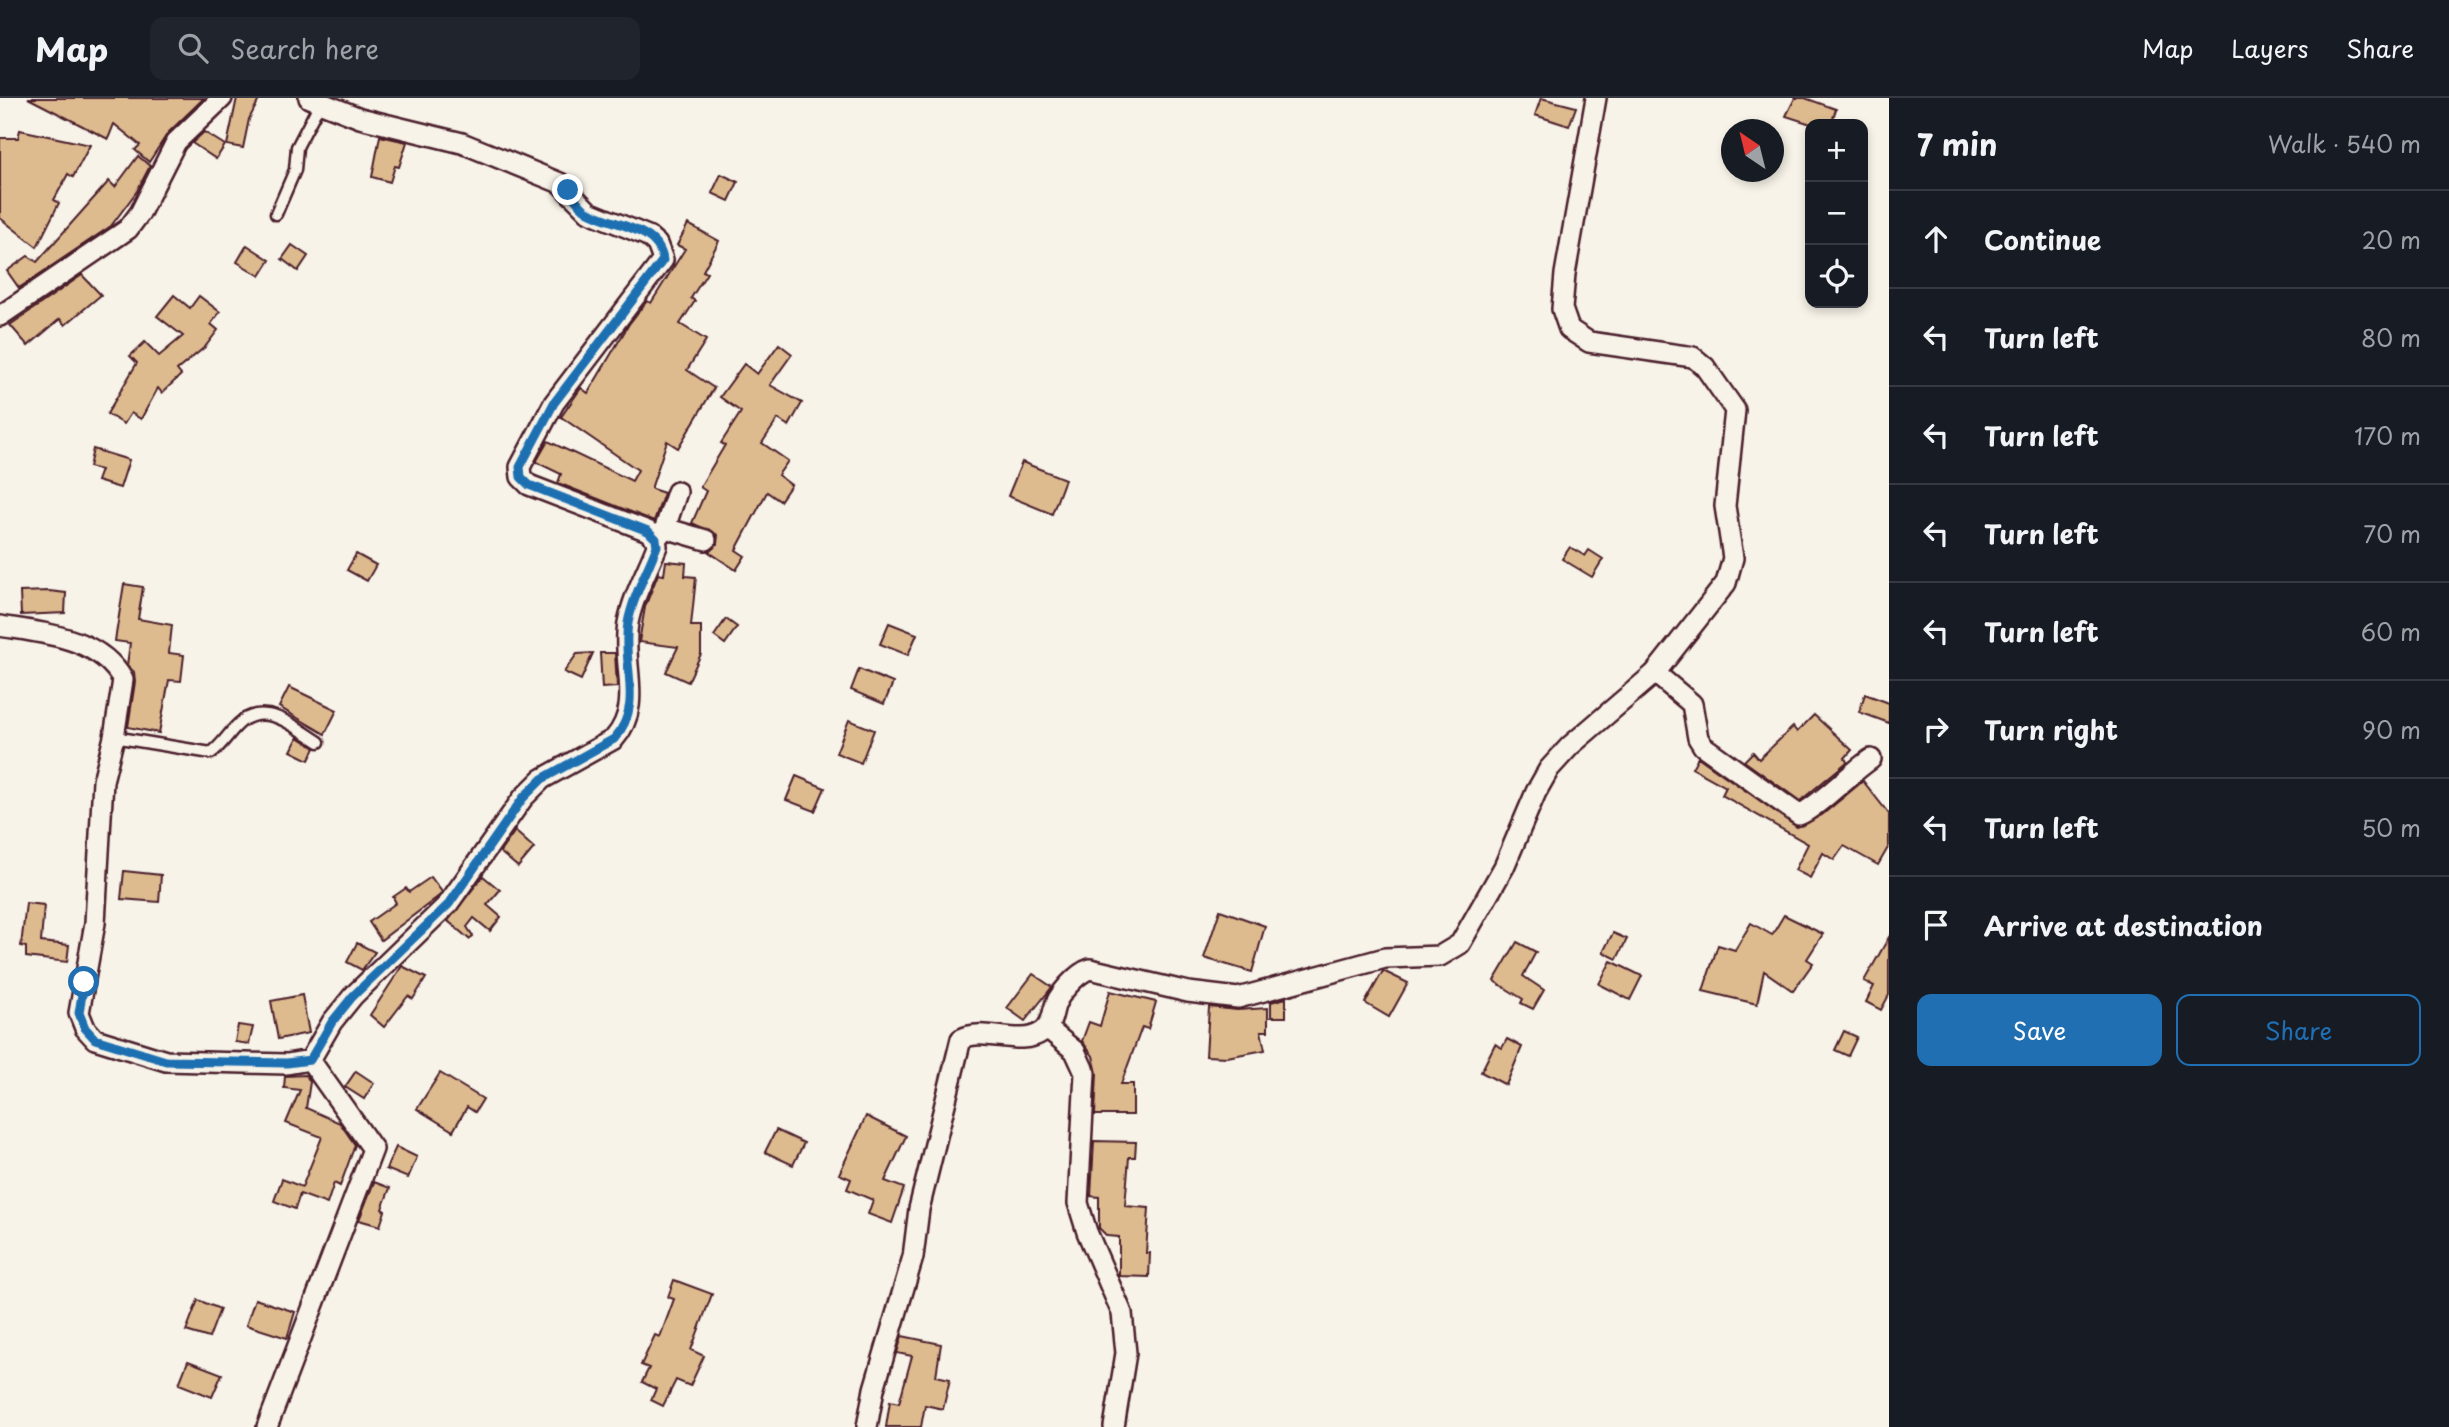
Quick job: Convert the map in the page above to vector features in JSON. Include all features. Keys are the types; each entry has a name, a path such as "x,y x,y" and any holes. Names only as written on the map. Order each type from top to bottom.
{"street":[{"path":"0,316 128,229 140,213 176,142 222,98"},
{"path":"867,1427 874,1389 913,1257 919,1209 957,1044 970,1034 1035,1036 1047,1028 1054,1007 1074,979 1090,969 1188,992 1238,998 1385,958 1431,957 1454,949 1466,935 1504,867 1536,792 1549,769 1579,738 1655,673 1726,583 1733,558 1725,506 1735,410 1727,395 1693,356 1589,342 1569,329 1562,309 1565,274 1596,98"},
{"path":"314,100 360,118 462,143 560,183 589,212 648,236 657,244 663,260 554,403 519,471 529,485 648,531 706,540"},
{"path":"310,1060 332,1022 353,996 449,904 523,798 542,779 614,739 622,729 631,706 627,667 629,621 637,591 677,492"},
{"path":"0,626 41,630 102,654 122,680 114,737 103,781 95,923 79,1013 85,1028 95,1039 166,1061 287,1063 310,1060"},
{"path":"1655,673 1692,705 1698,738 1703,746 1799,815 1810,811 1831,789 1871,759"},
{"path":"1047,1028 1075,1051 1085,1073 1078,1203 1087,1232 1122,1313 1126,1353 1114,1427"},
{"path":"267,1427 373,1149 310,1060"}],"lane":[{"path":"276,214 295,170 297,146 314,100"},
{"path":"114,737 211,753 223,746 241,722 264,715 277,716 319,742"}],"building":[{"path":"28,98 204,98 168,133 149,162 135,150 140,145 114,124 108,139"},
{"path":"237,98 260,98 249,119 243,148 227,145"},
{"path":"1541,98 1576,107 1569,126 1535,115"},
{"path":"1795,98 1805,98 1836,109 1833,119 1805,119 1805,122 1786,116"},
{"path":"20,130 90,145 73,177 68,174 54,200 59,203 37,247 0,218 0,138 18,138"},
{"path":"204,132 225,145 216,159 192,143"},
{"path":"380,136 407,142 399,167 395,166 390,182 372,177"},
{"path":"138,156 150,166 137,191 111,226 19,288 7,271 28,256 37,262 109,181 115,187"},
{"path":"721,174 738,182 729,201 712,193"},
{"path":"688,224 719,241 703,271 707,273 691,298 695,301 680,324 706,340 687,370 714,388 678,448 667,441 652,486 652,489 664,493 654,521 558,483 561,474 536,462 548,441 632,481 638,470 561,417 581,388 588,393 629,324 647,301 651,303 685,249 677,245"},
{"path":"247,245 270,260 260,276 237,262"},
{"path":"292,245 308,256 298,271 282,259"},
{"path":"82,275 101,295 65,325 60,319 28,346 10,325"},
{"path":"174,295 190,308 199,296 220,312 211,324 218,330 205,347 177,370 181,375 162,393 158,388 141,419 131,413 124,424 107,414 137,363 130,356 145,342 159,356 183,336 157,316"},
{"path":"779,344 792,354 770,385 802,403 789,426 778,419 762,443 788,461 778,475 791,485 780,501 767,492 736,550 745,556 736,570 709,552 717,544 718,535 692,523 706,491 700,487 725,445 721,443 741,412 720,397 744,364 757,374"},
{"path":"93,449 129,460 120,488 97,481 101,470 89,467"},
{"path":"1022,462 1065,479 1052,514 1008,496"},
{"path":"1570,547 1585,556 1589,550 1603,559 1592,577 1562,559"},
{"path":"356,554 376,565 367,581 347,570"},
{"path":"666,561 686,563 685,576 696,577 691,626 701,626 701,654 688,682 666,672 678,647 639,642 645,607 658,574 664,575"},
{"path":"124,584 143,587 138,619 172,625 169,653 184,655 181,681 169,680 159,733 128,727 135,682 134,672 127,665 130,643 115,641"},
{"path":"20,592 66,593 65,613 21,615"},
{"path":"726,619 737,627 725,644 714,636"},
{"path":"889,623 917,634 908,655 880,644"},
{"path":"593,653 581,680 564,672 577,654"},
{"path":"600,653 615,653 617,687 602,688"},
{"path":"859,669 893,683 884,704 851,690"},
{"path":"289,687 337,710 325,734 279,707"},
{"path":"1865,694 1889,703 1889,723 1859,712"},
{"path":"1814,715 1852,750 1845,758 1847,762 1800,801 1744,761 1753,752 1759,759 1793,727 1797,732"},
{"path":"849,720 874,730 861,763 836,753"},
{"path":"298,737 315,748 309,760 291,751"},
{"path":"1698,757 1797,827 1822,815 1863,781 1889,814 1889,846 1878,865 1844,846 1834,860 1823,853 1810,878 1795,870 1808,844 1722,795 1726,787 1692,768"},
{"path":"796,776 825,788 815,811 786,800"},
{"path":"515,831 534,848 518,867 500,852"},
{"path":"124,871 161,875 159,902 121,899"},
{"path":"483,876 500,890 487,905 501,917 490,931 474,918 467,927 473,936 469,939 448,921"},
{"path":"431,877 442,892 439,896 381,940 369,922 396,903 393,897 406,888 409,892"},
{"path":"26,903 44,905 41,942 69,945 67,962 26,957 26,947 21,946"},
{"path":"1220,910 1265,926 1252,972 1204,958"},
{"path":"1784,915 1823,934 1807,959 1813,963 1793,991 1764,971 1757,1004 1703,991 1718,945 1735,950 1751,923 1772,935"},
{"path":"1613,933 1627,939 1617,959 1603,952"},
{"path":"1889,937 1889,995 1881,1010 1866,1002 1874,986 1864,981"},
{"path":"1517,942 1536,952 1523,976 1544,990 1533,1009 1521,1003 1523,999 1494,981"},
{"path":"357,943 375,952 362,970 347,962"},
{"path":"1611,961 1642,976 1630,1000 1599,984"},
{"path":"402,966 426,978 413,999 408,996 384,1027 370,1015"},
{"path":"1383,971 1408,983 1389,1017 1365,1003"},
{"path":"1033,974 1052,987 1025,1021 1007,1008"},
{"path":"1110,991 1156,1002 1148,1029 1142,1027 1121,1084 1133,1084 1133,1115 1095,1115 1097,1073 1093,1056 1082,1041 1089,1022 1100,1026"},
{"path":"302,995 309,1033 278,1039 271,1001"},
{"path":"1286,998 1286,1017 1271,1017 1271,1002"},
{"path":"1209,1007 1237,1010 1268,1008 1268,1031 1261,1031 1265,1050 1227,1057 1206,1056"},
{"path":"238,1025 253,1027 249,1044 235,1042"},
{"path":"1844,1031 1857,1037 1848,1056 1835,1050"},
{"path":"1507,1039 1522,1047 1506,1085 1481,1072 1495,1044 1502,1048"},
{"path":"356,1071 374,1083 364,1099 345,1087"},
{"path":"440,1073 483,1099 475,1112 467,1107 453,1131 417,1109"},
{"path":"306,1075 310,1082 306,1108 340,1123 355,1145 340,1186 334,1183 327,1204 300,1194 295,1209 274,1201 282,1179 302,1187 322,1137 286,1123 300,1090 284,1088 285,1076"},
{"path":"866,1116 906,1136 885,1181 904,1188 892,1223 868,1214 873,1200 847,1189 851,1179 839,1174"},
{"path":"776,1130 804,1143 793,1165 765,1152"},
{"path":"1094,1141 1136,1142 1135,1157 1129,1157 1125,1206 1149,1208 1146,1253 1150,1253 1149,1277 1119,1276 1119,1237 1107,1236 1099,1228 1099,1197 1091,1196"},
{"path":"396,1147 417,1157 408,1178 386,1169"},
{"path":"374,1182 390,1188 382,1209 385,1211 380,1226 359,1220"},
{"path":"674,1280 712,1294 691,1350 704,1356 690,1386 676,1380 663,1406 651,1400 656,1389 642,1382 649,1368 641,1365 655,1335 660,1337 674,1299 668,1297"},
{"path":"255,1299 295,1312 287,1338 246,1325"},
{"path":"198,1300 220,1309 209,1338 186,1331"},
{"path":"902,1336 941,1344 936,1376 950,1379 943,1409 925,1405 921,1427 886,1427 890,1401 899,1403 912,1356 897,1353"},
{"path":"188,1361 222,1374 212,1397 179,1384"}],"route":[{"path":"84,982 79,1013 85,1028 95,1039 166,1061 299,1063 310,1060 332,1022 353,996 449,904 523,798 542,779 614,739 622,729 629,717 631,706 627,667 629,621 637,591 657,546 656,539 648,531 529,485 519,471 554,403 648,283 663,260 663,253 648,236 589,212 568,190"}]}
